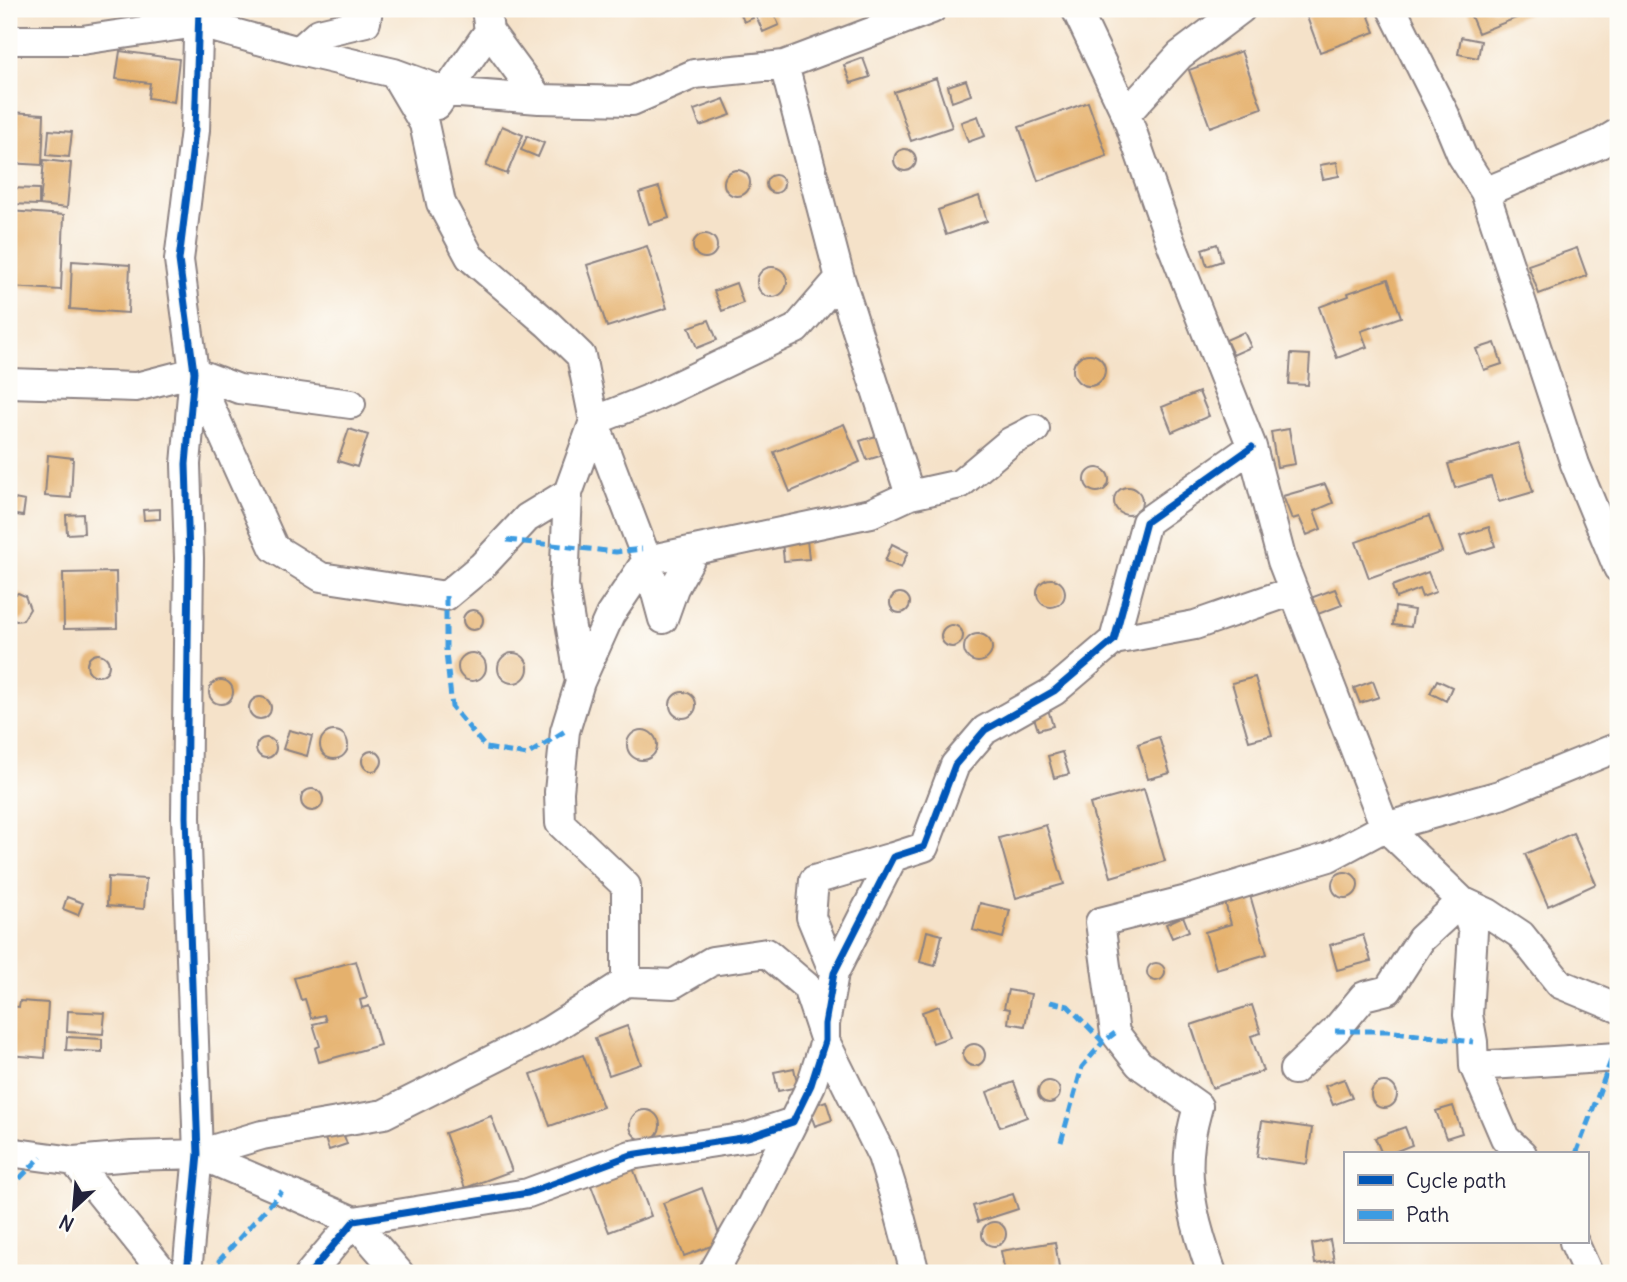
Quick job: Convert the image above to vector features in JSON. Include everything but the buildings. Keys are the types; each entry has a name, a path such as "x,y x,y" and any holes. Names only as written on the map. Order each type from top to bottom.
{"street":[{"path":"299,51 319,33 366,22 368,9"},
{"path":"9,40 82,40 198,16 299,51 394,73 446,93 632,101 694,74 784,65 932,9"},
{"path":"1076,9 1126,114 1171,243 1252,446 1282,561 1385,827 1462,901 1488,912 1521,936 1560,984 1618,1008"},
{"path":"1126,114 1180,55 1241,9"},
{"path":"1392,9 1445,115 1462,156 1485,192 1575,464 1618,568"},
{"path":"187,1273 198,1154 186,817 189,614 186,464 194,372 179,260 194,130 198,16"},
{"path":"424,124 446,93 488,20 539,99"},
{"path":"784,65 840,278 910,495"},
{"path":"394,73 424,124 441,203 470,257 581,356 594,421 647,560 663,620 674,588 694,552"},
{"path":"1485,192 1600,144 1618,133"},
{"path":"580,682 564,586 568,494 594,421 649,399 796,329 840,278"},
{"path":"194,372 274,548 321,577 446,596 482,566 527,518 568,494"},
{"path":"9,383 136,387 194,372 239,389 351,404"},
{"path":"626,982 626,886 560,823 559,792 565,731 580,682 610,615 647,560 871,513 910,495 960,484 1010,442 1035,429"},
{"path":"1114,639 1146,522 1252,446"},
{"path":"834,973 811,916 814,880 924,847 955,765 985,730 1054,691 1114,639 1195,625 1293,591"},
{"path":"1212,1273 1197,1227 1188,1185 1189,1144 1198,1106 1139,1064 1115,1032 1100,922 1191,899 1329,857 1385,827 1500,795 1618,747"},
{"path":"713,1273 751,1206 811,1085 825,1041 825,1024 834,973 893,857"},
{"path":"1462,901 1473,931 1468,1015 1474,1066 1505,1138 1520,1152"},
{"path":"1294,1070 1335,1031 1364,996 1388,990 1421,939 1462,901"},
{"path":"9,1152 74,1161 198,1154 262,1135 384,1114 549,1031 626,982 673,984 712,961 767,953 807,987 825,1041 882,1156 915,1273"},
{"path":"1474,1066 1611,1059 1618,1056"},
{"path":"310,1273 355,1221 528,1194 631,1155 748,1137 793,1122"},
{"path":"198,1154 355,1221 399,1273"},
{"path":"74,1161 164,1273"},
{"path":"1575,1244 1588,1273"}],"marked path":[{"path":"507,540 616,552 642,549"},
{"path":"446,596 446,653 452,707 486,748 527,755 565,731"},
{"path":"1050,1002 1068,1006 1103,1042 1115,1033"},
{"path":"1335,1031 1387,1031 1473,1042"},
{"path":"1061,1142 1082,1067 1103,1042"},
{"path":"1577,1152 1618,1042"},
{"path":"9,1189 41,1157"},
{"path":"208,1273 282,1191"}],"cycle path":[{"path":"187,1273 198,1154 186,817 189,558 186,464 194,372 179,260 195,130 199,9"},
{"path":"310,1273 354,1221 528,1193 631,1155 748,1137 793,1122 811,1085 825,1041 825,1024 834,973 893,857 924,847 955,765 985,730 1054,691 1114,640 1146,522 1252,447"}]}
